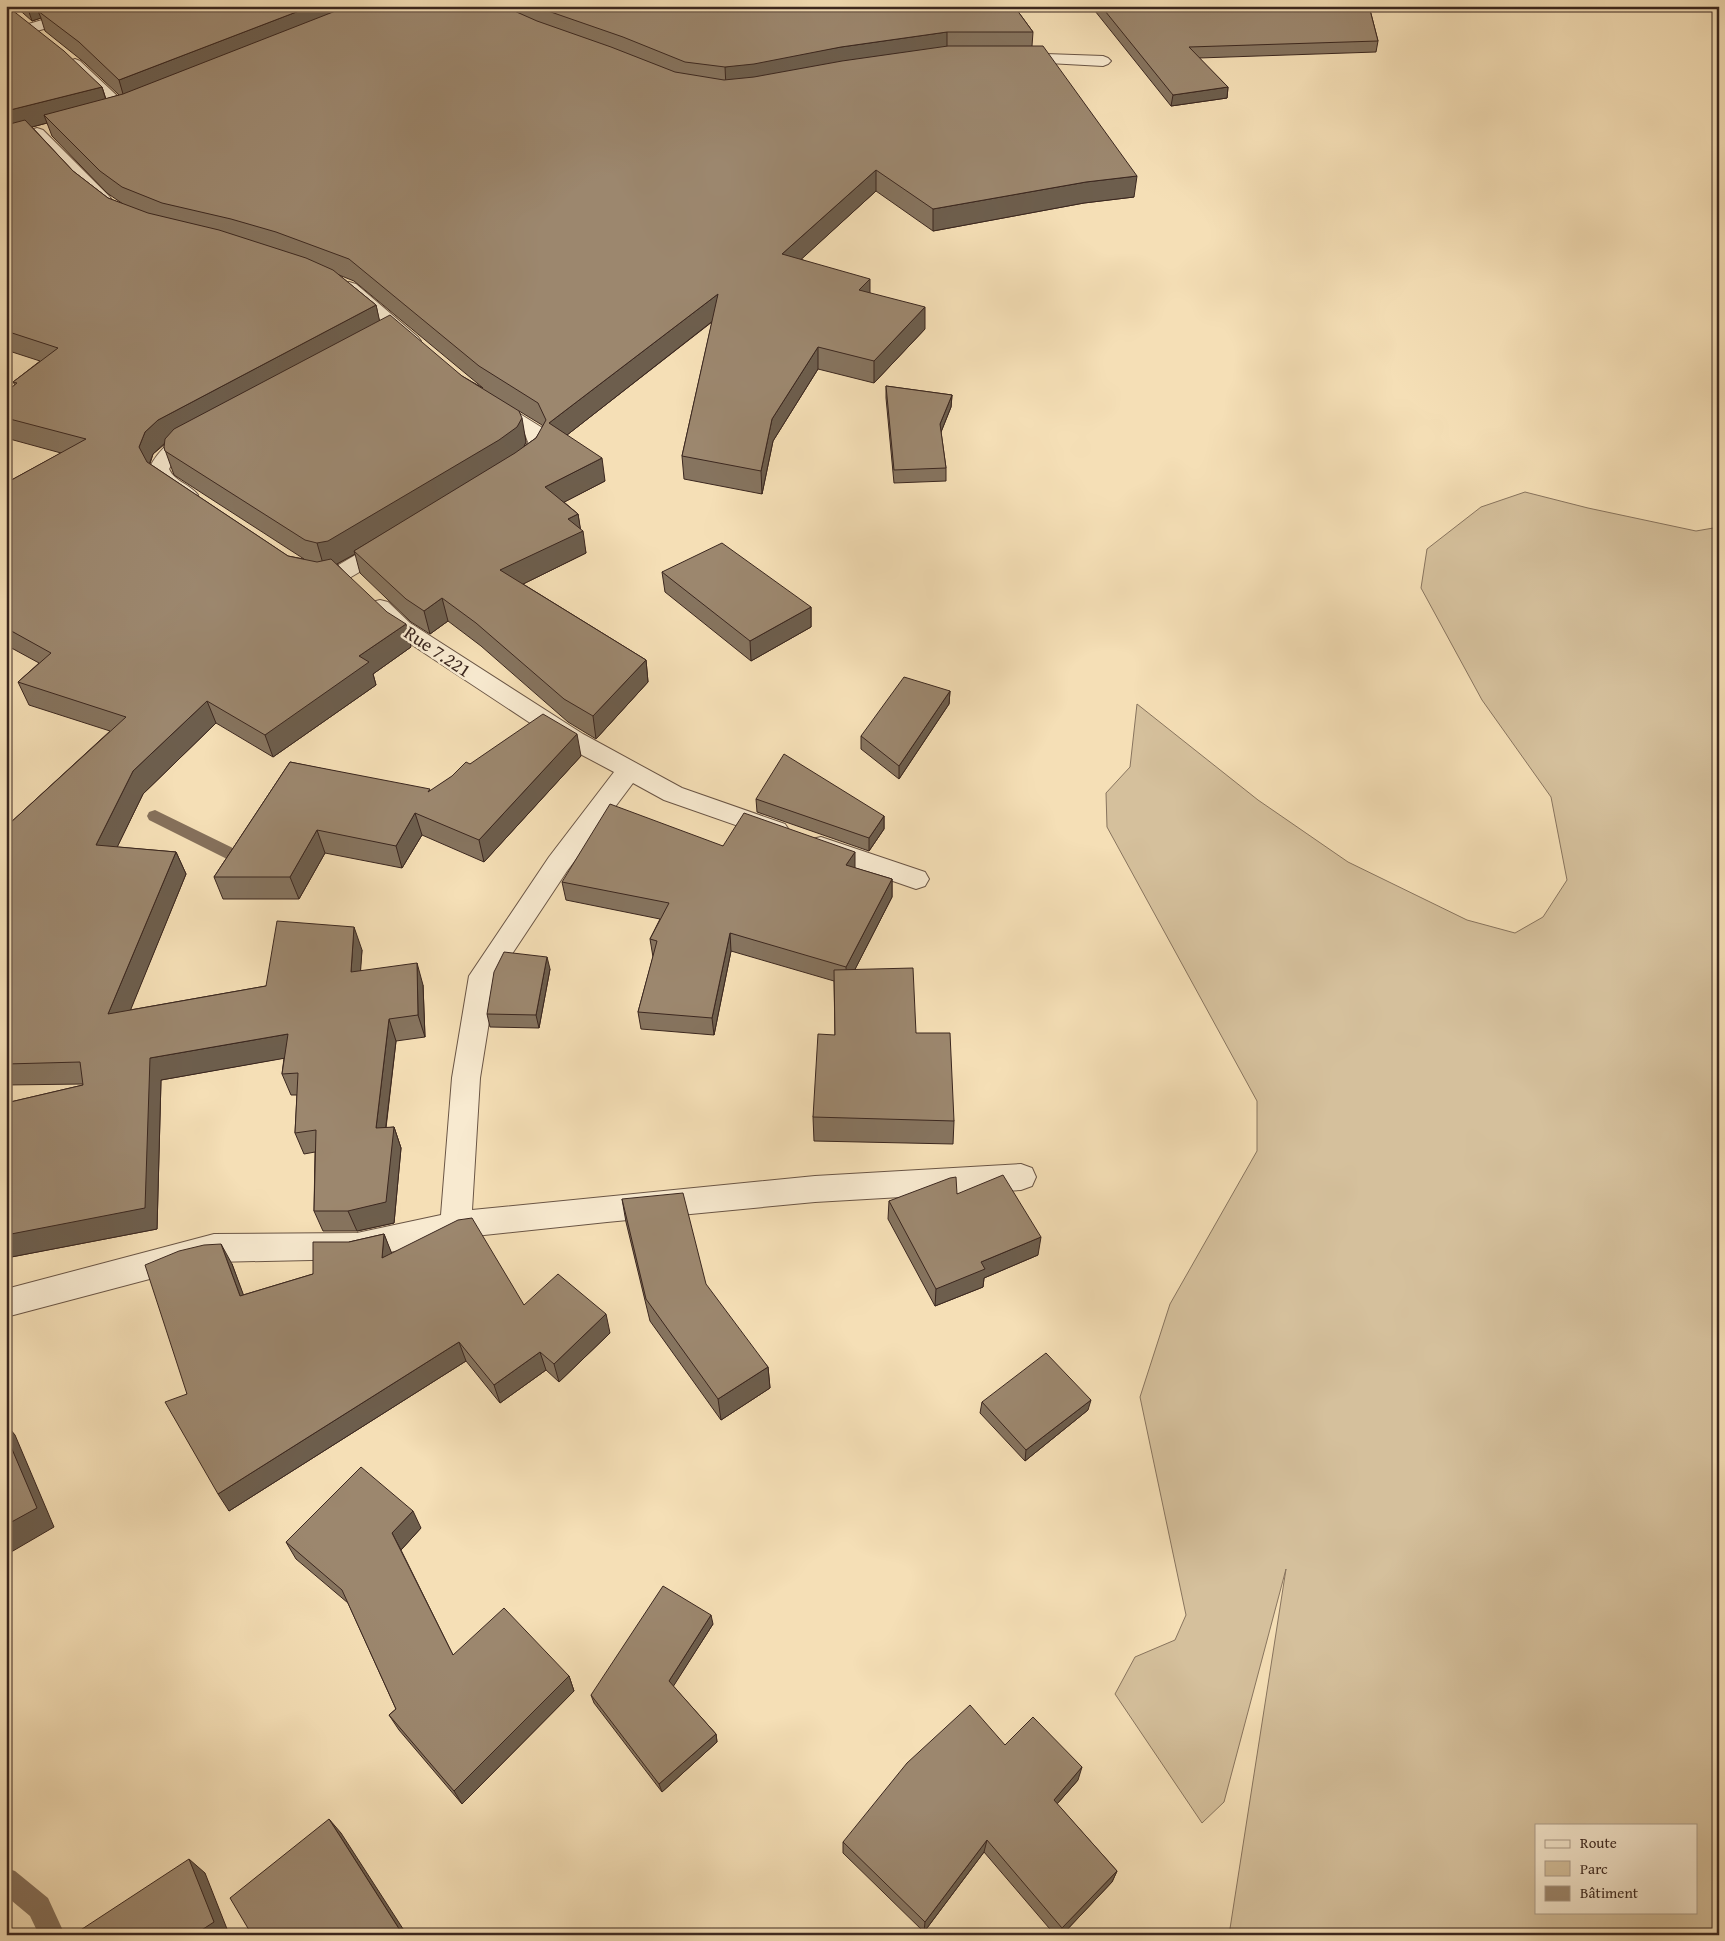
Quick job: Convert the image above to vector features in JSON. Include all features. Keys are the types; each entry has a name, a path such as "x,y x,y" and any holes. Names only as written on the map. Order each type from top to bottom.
{"street":[{"path":"48,42 24,23 107,6"},
{"path":"63,55 123,110"},
{"path":"1006,58 1102,61"},
{"path":"105,115 140,104"},
{"path":"37,133 105,203 118,211"},
{"path":"331,279 346,286 387,332 426,354"},
{"path":"475,394 534,431 538,442 532,455 503,475"},
{"path":"205,507 163,480 159,469 162,459 174,448 217,425"},
{"name":"Rue 7.221","path":"402,537 346,581 402,628 574,740 673,794 916,879"},
{"path":"456,1225 466,1078 483,976 558,864 629,770"},
{"path":"6,1303 214,1248 357,1246 456,1225 815,1189 1021,1177"}],"green space":[{"path":"1525,492 1588,508 1696,531 1719,527 1719,1935 1229,1935 1286,1569 1224,1802 1202,1823 1115,1694 1135,1657 1175,1640 1186,1615 1140,1397 1170,1304 1257,1151 1257,1101 1107,827 1106,793 1130,767 1137,704 1258,800 1348,862 1467,920 1515,933 1543,917 1567,880 1551,797 1482,700 1421,588 1427,549 1481,507"}],"building":[{"path":"6,6 64,51 102,87 6,111"},
{"path":"54,6 312,6 119,80 79,42 38,11"},
{"path":"351,6 503,6 537,21 675,72 724,80 754,77 842,61 948,46 1043,46 1137,176 1086,182 933,209 876,170 782,254 870,279 859,290 925,307 874,361 818,347 772,419 761,471 682,456 718,294 549,423 602,458 545,487 578,514 568,519 583,531 500,570 646,660 593,716 564,699 476,623 442,598 424,611 406,599 354,551 515,453 536,438 546,420 538,403 479,366 349,259 276,232 231,219 162,203 122,187 100,171 44,115 123,94"},
{"path":"536,6 1014,6 1033,32 947,32 841,47 754,64 725,67 685,62 623,37"},
{"path":"1101,6 1369,6 1378,41 1189,47 1228,87 1173,95"},
{"path":"25,120 73,171 108,198 148,213 219,230 306,258 333,270 376,305 158,420 145,432 139,447 147,462 288,556 317,562 331,559 387,612 406,624 359,656 369,662 265,735 207,701 133,771 96,845 176,852 108,1014 266,986 277,921 354,927 351,972 417,963 418,1015 389,1019 376,1128 394,1127 386,1202 348,1211 314,1211 316,1130 295,1133 298,1073 282,1074 288,1034 150,1058 145,1208 6,1235 6,1103 83,1085 80,1062 6,1064 6,824 9,824 126,717 18,682 51,653 6,628 6,483 86,439 6,418 6,392 17,383 13,382 58,348 6,331 6,125"},
{"path":"390,315 462,376 519,411 522,418 517,427 499,440 328,541 317,543 305,540 165,451 165,439 174,429"},
{"path":"886,386 952,395 940,424 946,468 894,470"},
{"path":"722,543 811,607 750,641 662,572"},
{"path":"904,677 950,691 899,766 861,736"},
{"path":"543,714 577,734 479,840 415,813 396,846 317,830 290,877 214,877 290,762 430,789 428,792 452,776 466,762 470,764"},
{"path":"784,754 884,816 869,838 756,799"},
{"path":"610,804 723,846 744,813 855,852 846,865 892,879 846,967 730,933 712,1018 638,1012 657,941 650,939 669,903 562,882"},
{"path":"504,952 547,957 536,1015 487,1014 494,972"},
{"path":"913,968 916,1033 950,1033 954,1121 813,1117 818,1034 835,1035 834,970"},
{"path":"1003,1175 1041,1237 981,1262 985,1269 936,1289 889,1201 950,1178 956,1177 957,1194"},
{"path":"683,1193 706,1284 768,1367 718,1399 646,1299 622,1199"},
{"path":"472,1218 524,1305 558,1274 606,1314 554,1364 540,1352 494,1385 459,1342 218,1494 165,1402 187,1394 145,1265 179,1251 204,1245 221,1244 240,1296 313,1274 313,1242 349,1242 384,1234 382,1258 458,1220"},
{"path":"1046,1353 1091,1400 1026,1450 982,1402"},
{"path":"6,1435 37,1508 6,1525"},
{"path":"361,1467 413,1511 392,1533 453,1655 504,1608 569,1676 454,1791 389,1715 396,1709 342,1590 286,1542"},
{"path":"663,1586 711,1615 669,1681 716,1734 659,1784 591,1695"},
{"path":"970,1705 1005,1745 1033,1717 1082,1767 1054,1800 1117,1871 1062,1928 987,1840 925,1922 843,1842 907,1763"},
{"path":"329,1819 403,1935 252,1935 230,1898"},
{"path":"189,1859 214,1922 194,1935 77,1935 76,1933"}],"waterway":[{"path":"155,816 231,854"},
{"path":"6,1880 39,1907 52,1935"}]}
